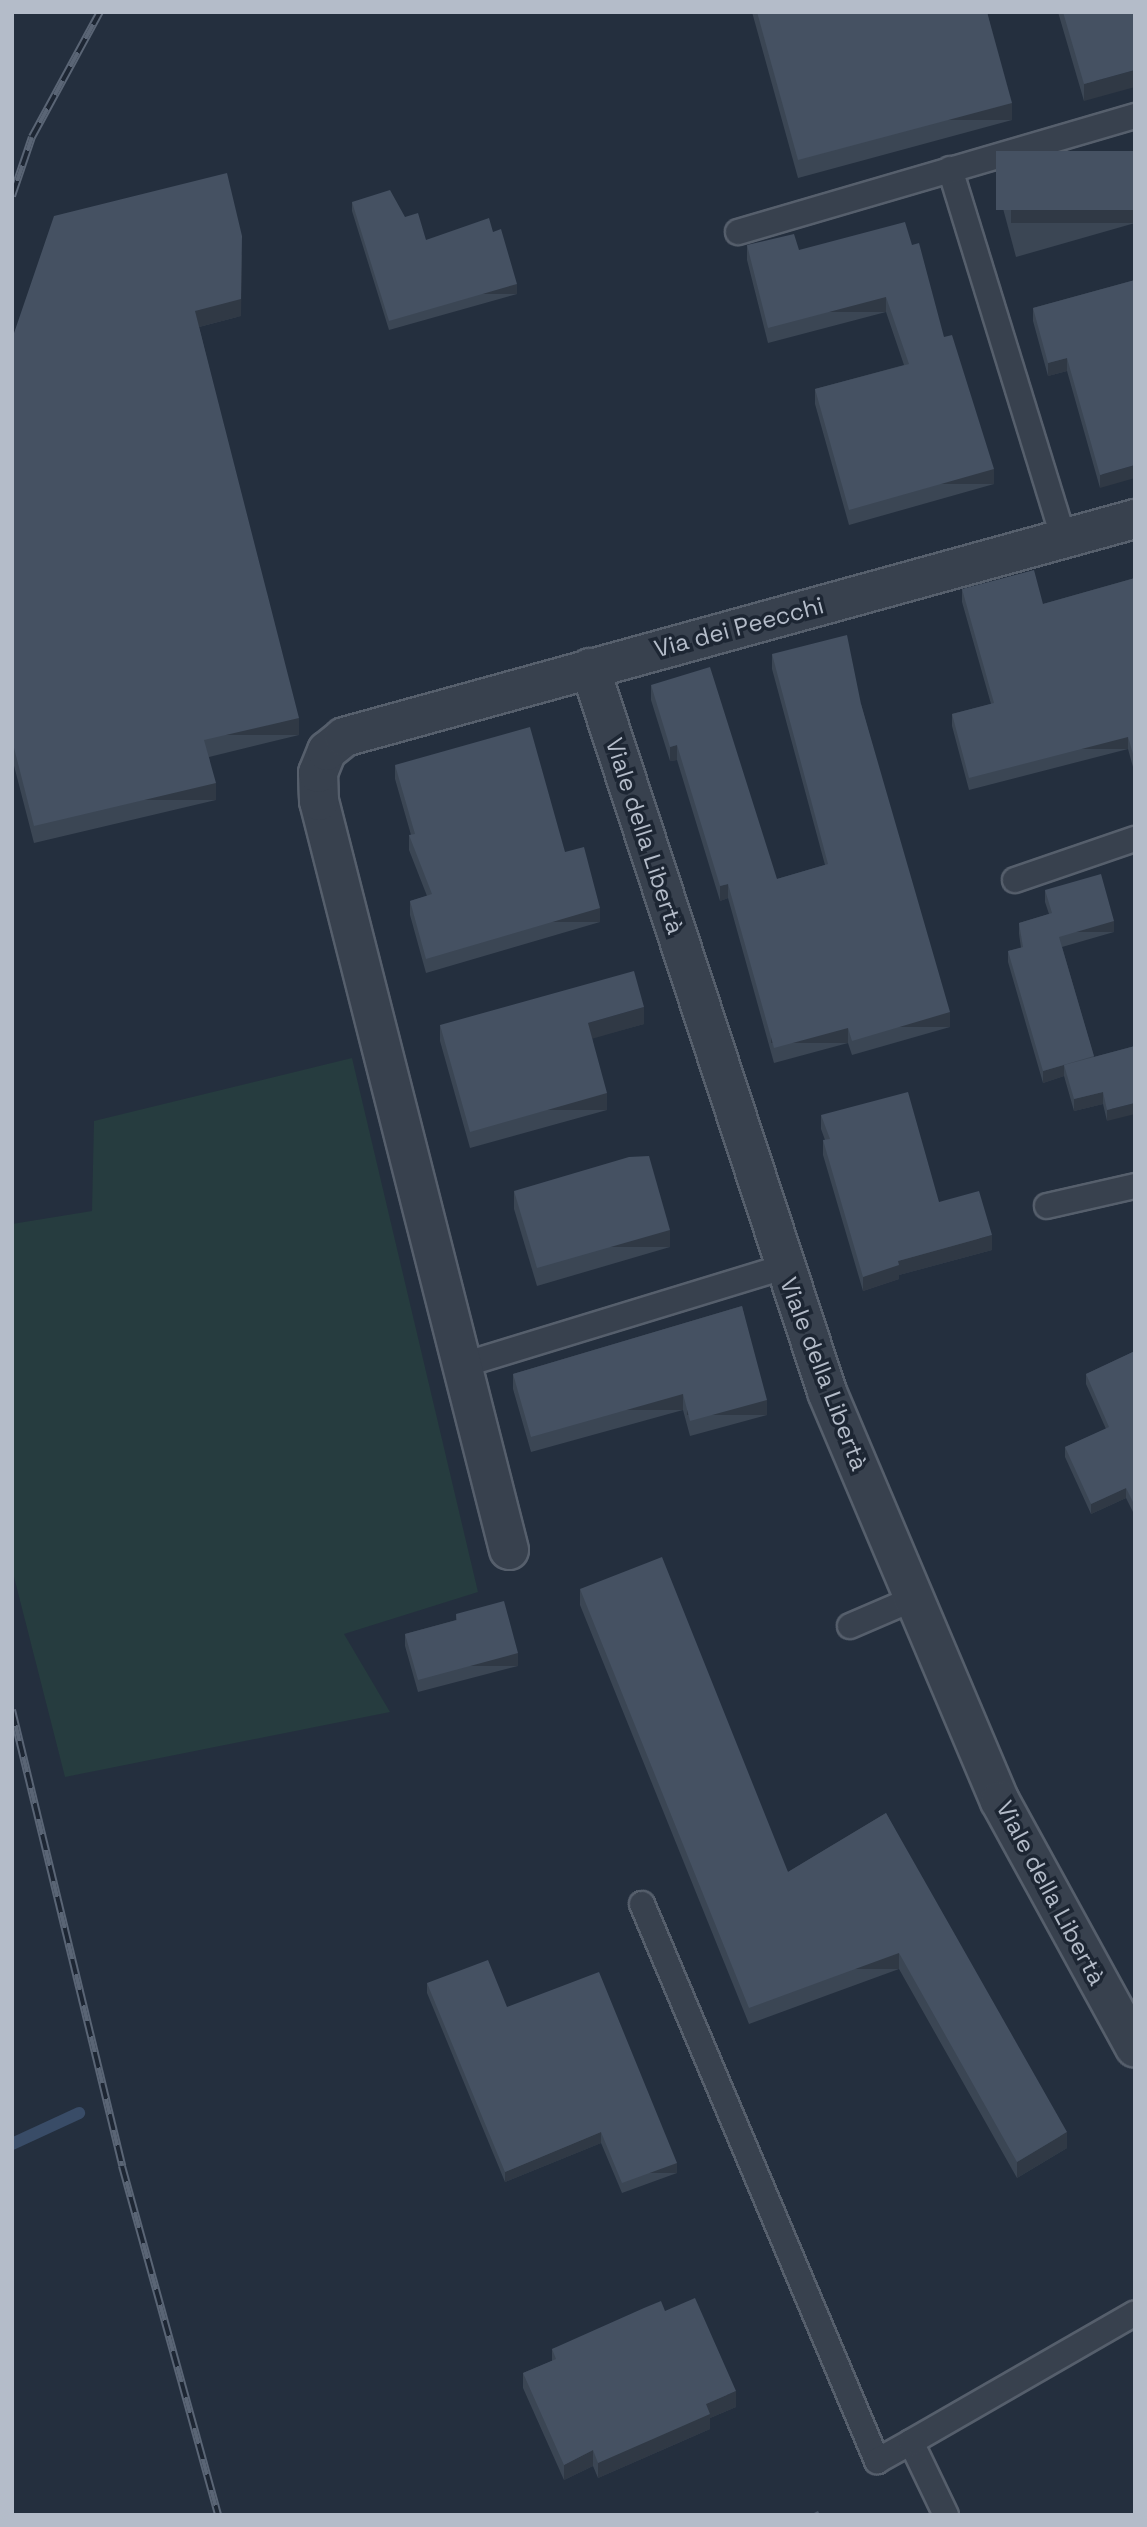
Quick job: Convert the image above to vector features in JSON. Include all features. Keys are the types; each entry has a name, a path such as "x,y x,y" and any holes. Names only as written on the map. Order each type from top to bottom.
{"street":[{"name":"Via dei Peecchi","path":"463,1365 319,801 321,761 344,737 1135,519"},
{"name":"Viale della Libertà","path":"590,668 827,1392 1000,1801 1135,2048"},
{"path":"463,1365 509,1550"}],"lane":[{"path":"738,232 1135,116"},
{"path":"950,169 1064,539"},
{"path":"1015,880 1135,839"},
{"path":"1047,1206 1135,1186"},
{"path":"463,1365 784,1267"},
{"path":"850,1626 913,1599"},
{"path":"642,1904 877,2461 1135,2313"},
{"path":"911,2442 946,2515"}],"green space":[{"path":"352,1058 478,1592 344,1634 390,1712 65,1777 12,1569 12,1224 92,1211 94,1121"}],"building":[{"path":"757,12 987,12 1012,103 798,160"},
{"path":"1063,12 1135,12 1135,70 1084,84"},
{"path":"996,151 1135,151 1135,210 996,210"},
{"path":"227,173 242,236 241,299 195,311 299,718 204,740 216,783 34,826 12,740 12,339 54,216"},
{"path":"390,190 405,217 418,213 426,240 489,218 493,232 501,229 517,284 389,321 352,202"},
{"path":"905,222 912,245 919,243 944,337 952,335 994,469 849,510 815,389 909,364 886,297 768,328 747,245 794,234 799,250"},
{"path":"1135,280 1135,465 1100,475 1067,358 1048,363 1033,308"},
{"path":"1034,570 1043,604 1135,578 1135,754 1128,737 969,778 952,714 994,703 962,589"},
{"path":"847,635 861,704 950,1012 852,1041 848,1028 774,1048 728,884 720,886 677,745 670,747 651,685 710,667 777,879 828,864 772,654"},
{"path":"530,727 565,852 584,847 600,908 426,959 410,901 432,894 409,835 415,834 395,765"},
{"path":"1101,874 1114,921 1059,937 1094,1056 1043,1071 1008,951 1023,947 1019,923 1052,913 1045,890"},
{"path":"634,971 644,1007 588,1023 607,1093 470,1132 440,1025"},
{"path":"1135,1046 1135,1103 1107,1110 1103,1092 1074,1099 1064,1065"},
{"path":"908,1092 939,1202 979,1191 992,1235 898,1261 899,1265 863,1277 823,1140 830,1139 821,1115"},
{"path":"649,1156 670,1230 537,1268 514,1191 629,1157"},
{"path":"742,1306 767,1400 690,1421 683,1394 531,1437 513,1374"},
{"path":"1135,1351 1135,1506 1126,1488 1091,1504 1065,1447 1109,1427 1086,1374"},
{"path":"662,1557 788,1872 886,1813 1067,2132 1017,2162 899,1953 749,2008 580,1589"},
{"path":"504,1601 518,1653 418,1680 405,1634 457,1620 456,1614"},
{"path":"488,1960 507,2007 599,1972 677,2163 622,2183 601,2132 505,2172 427,1983"},
{"path":"695,2298 736,2391 706,2404 710,2414 598,2463 593,2450 564,2465 523,2373 556,2359 552,2349 644,2308 661,2301 665,2311"}],"waterway":[{"path":"12,2144 79,2113"}],"railway":[{"path":"12,196 32,137 100,12"},
{"path":"12,1710 122,2166 218,2515"}]}
